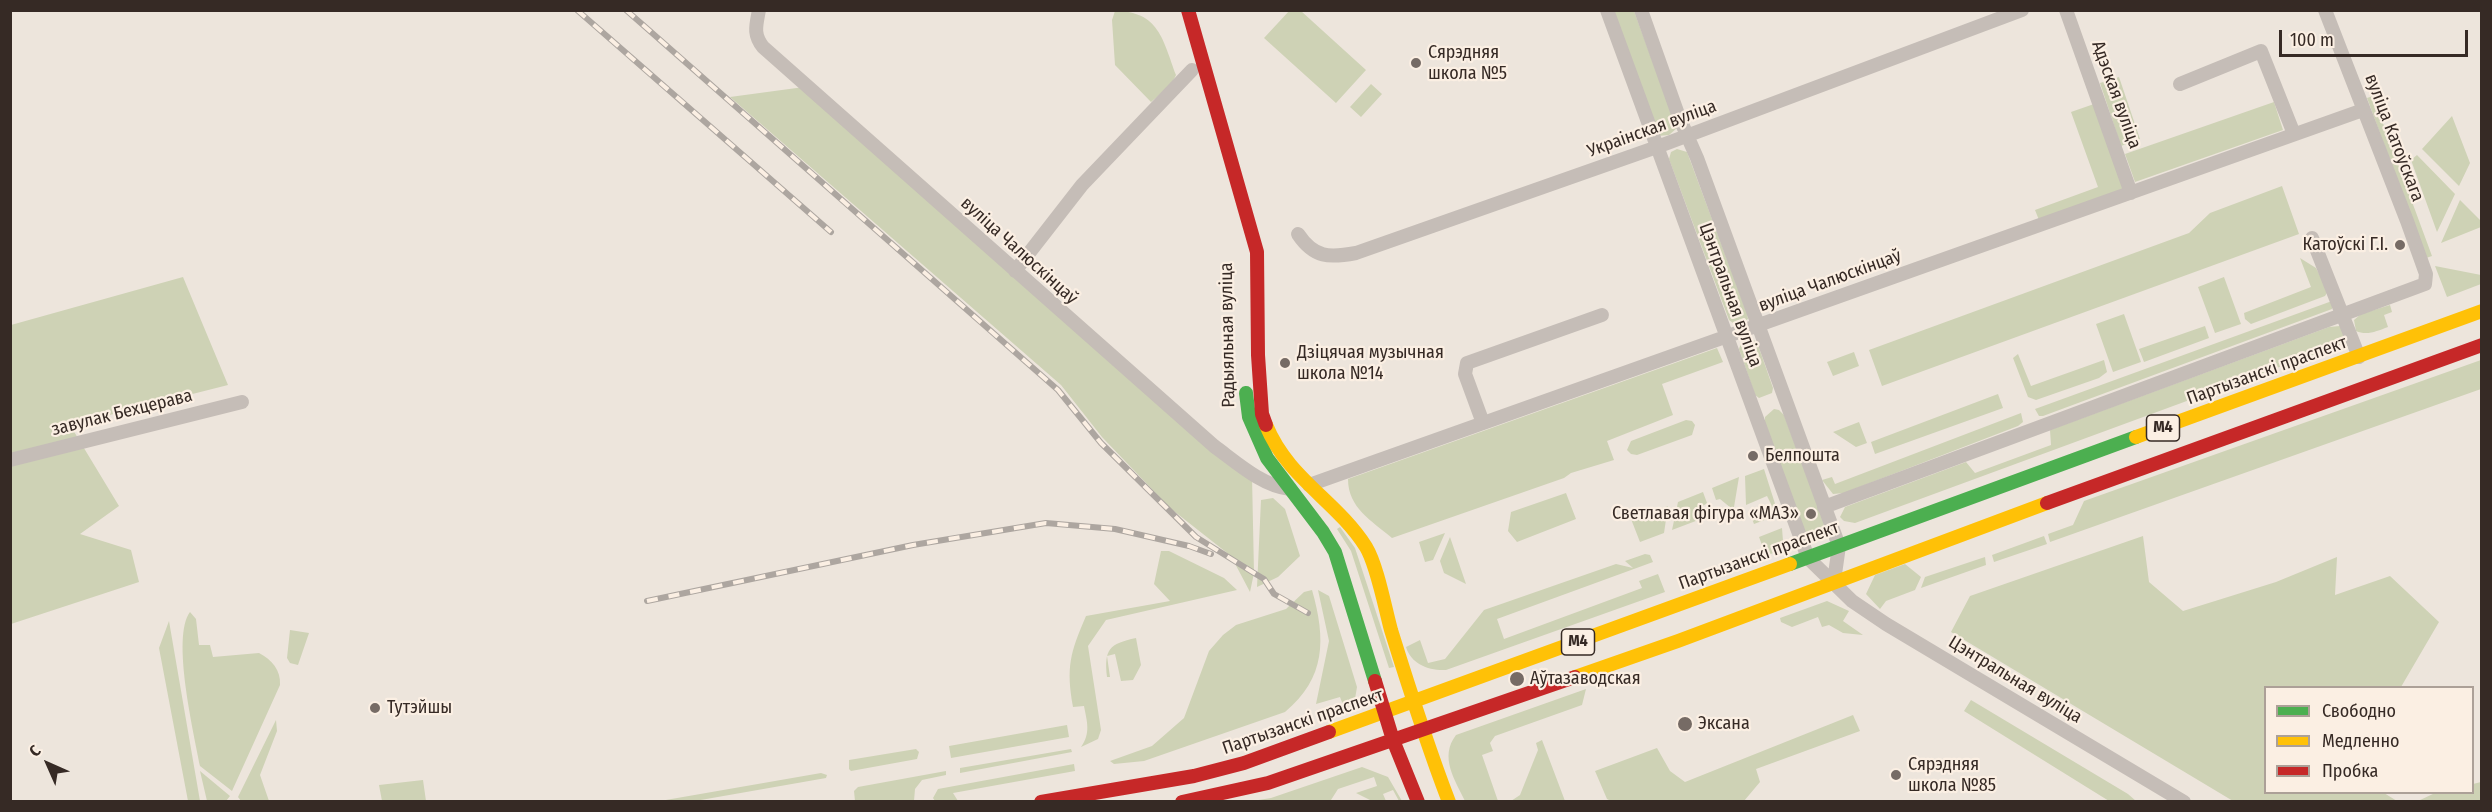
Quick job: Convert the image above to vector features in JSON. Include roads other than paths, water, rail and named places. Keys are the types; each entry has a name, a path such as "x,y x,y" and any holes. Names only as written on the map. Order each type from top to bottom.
{"main road":[{"name":"Радыяльная вуліца","path":"1173,10 1238,221 1244,254 1246,406 1249,422 1270,464 1320,524 1335,552 1393,740 1418,801"},
{"name":"Радыяльная вуліца","path":"1188,10 1257,252 1258,355 1262,414 1280,453 1343,517 1367,549 1421,730 1449,801"},
{"path":"2451,356 2441,351 2441,342 2476,313"},
{"name":"Партызанскі праспект","path":"1041,801 1145,786 1216,772 2476,313"},
{"name":"М4","path":"1182,801 1268,783 1678,641 1834,581 2481,345"},
{"path":"2345,395 2361,370 2359,357"}],"street":[{"name":"вуліца Чалюскінцаў","path":"759,10 755,28 756,38 764,47 1214,446 1255,476 1281,488 1292,489"},
{"name":"Цэнтральная вуліца","path":"1606,10 1808,558 1852,601 1887,624 2184,801"},
{"name":"Цэнтральная вуліца","path":"1641,10 1839,546 1834,581"},
{"name":"Украінская вуліца","path":"1298,234 1313,252 1329,256 1356,252 1657,147 2022,10"},
{"name":"Адэская вуліца","path":"2066,10 2131,193"},
{"name":"вуліца Катоўскага","path":"2325,10 2407,221 2426,280 2420,286 2343,315"},
{"path":"2180,84 2261,51 2294,134"},
{"path":"1015,271 1082,185 1192,70"},
{"name":"вуліца Чалюскінцаў","path":"1309,485 2363,110"},
{"path":"2312,238 2359,357"},
{"path":"1483,423 1465,374 1467,363 1602,315"},
{"path":"1824,507 2343,315"},
{"name":"завулак Бехцерава","path":"10,460 242,402"}],"railway":[{"path":"577,10 831,232"},
{"path":"626,10 1058,390 1101,443 1196,537 1264,579 1274,594 1308,613"},
{"path":"647,601 913,545 1046,523 1115,529 1189,546 1211,554"}],"place":[{"name":"Сярэдняя школа №5","path":"1416,63"},
{"name":"Катоўскі Г.І.","path":"2400,245"},
{"name":"Дзіцячая музычная школа №14","path":"1285,363"},
{"name":"Белпошта","path":"1753,456"},
{"name":"Светлавая фігура «МАЗ»","path":"1811,514"},
{"name":"Аўтазаводская","path":"1517,679"},
{"name":"Тутэйшы","path":"375,708"},
{"name":"Эксана","path":"1685,724"},
{"name":"Сярэдняя школа №85","path":"1896,775"}]}
